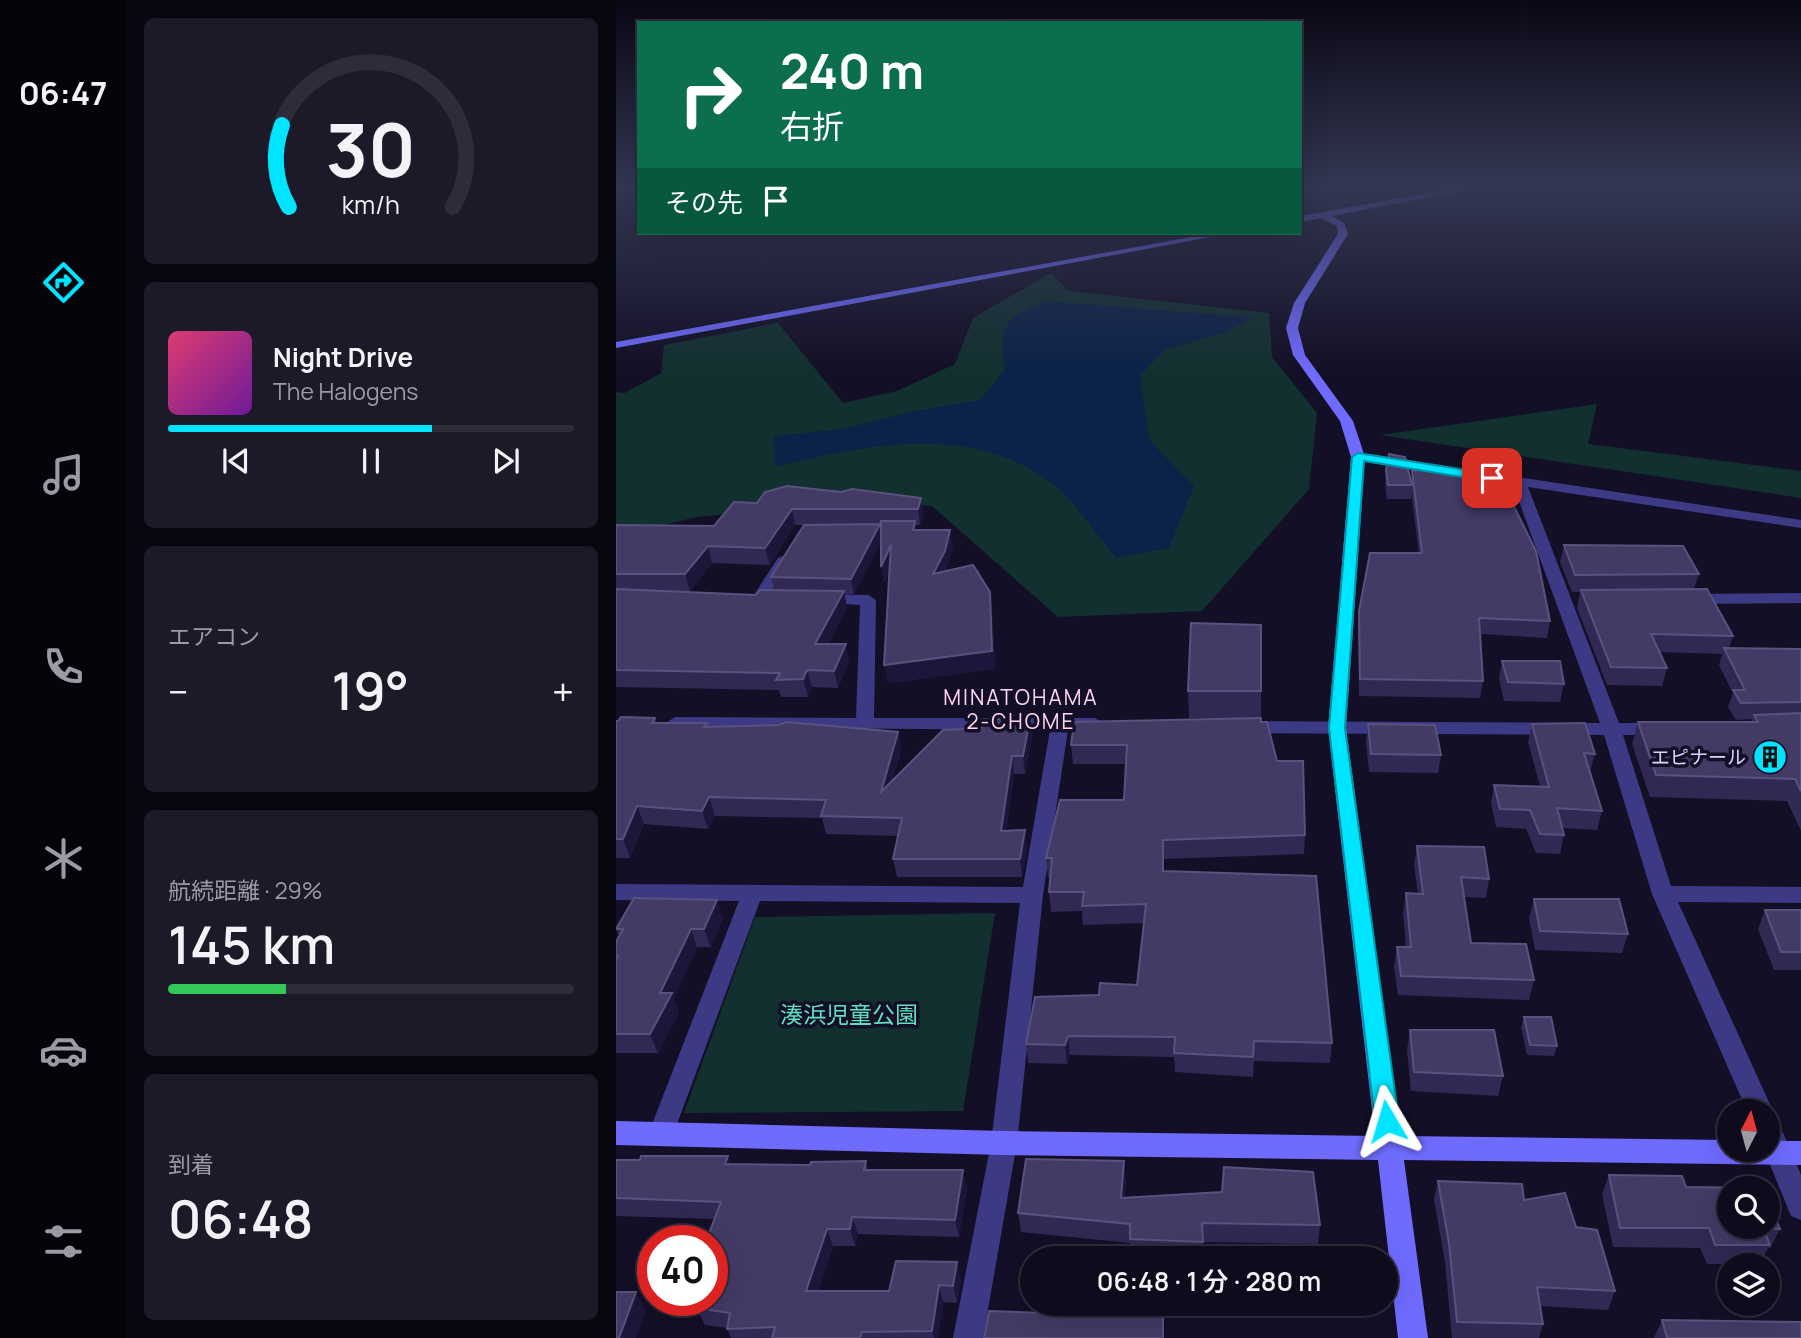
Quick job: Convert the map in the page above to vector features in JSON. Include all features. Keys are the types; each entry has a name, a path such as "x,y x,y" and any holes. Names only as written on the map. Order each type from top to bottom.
{"street":[{"path":"616,345 1143,248"},
{"path":"1334,248 1295,313 1291,330 1292,342 1343,415 1354,437 1358,457 1337,728 1413,1338"},
{"path":"1358,457 1801,524"},
{"path":"1519,482 1571,600 1663,894 1755,1099"},
{"path":"794,542 753,598 868,600 865,722"},
{"path":"1676,599 1801,598"},
{"path":"657,723 1116,725"},
{"path":"968,1338 1004,1143 1032,895 1060,724"},
{"path":"1226,726 1679,729"},
{"path":"616,892 1032,895"},
{"path":"662,1132 752,894"},
{"path":"1663,894 1801,895"},
{"path":"616,1133 662,1132 1004,1143 1790,1153 1801,1207"}],"green space":[{"path":"1051,273 1069,291 1269,313 1272,357 1317,413 1309,489 1202,611 1058,617 932,506 849,501 697,517 616,536 616,392 625,393 661,373 664,345 778,323 843,403 897,391 955,364 973,318"},
{"path":"1597,404 1588,444 1801,471 1801,498 1380,435"},
{"name":"湊浜児童公園","path":"995,913 963,1111 684,1113 755,917"}],"water":[{"path":"1047,301 1255,318 1222,333 1165,350 1140,375 1149,440 1194,486 1169,548 1116,558 1080,512 1057,488 1026,467 993,453 957,446 884,446 846,451 775,467 774,436 843,429 915,411 980,400 1005,370 1003,342 1008,324 1021,312"}],"building":[{"path":"1389,454 1405,457 1412,485 1388,485 1386,470"},
{"path":"1412,470 1497,472 1536,551 1550,621 1479,618 1483,681 1360,679 1359,611 1370,553 1422,553"},
{"path":"787,486 841,492 852,489 921,498 918,509 792,509 765,548 708,546 685,574 616,574 616,525 714,526 734,502 757,503 765,492"},
{"path":"881,521 915,521 913,530 950,530 945,551 933,574 973,565 990,592 992,651 884,665 891,545 881,567"},
{"path":"880,524 851,579 771,577 804,525"},
{"path":"1564,545 1683,546 1699,574 1575,575"},
{"path":"616,589 756,595 760,590 844,591 815,644 846,644 834,671 807,670 803,679 776,680 780,673 616,670"},
{"path":"1707,589 1733,636 1651,634 1667,668 1611,667 1581,590"},
{"path":"1191,623 1261,625 1261,691 1188,691"},
{"path":"1724,648 1801,649 1801,702 1741,703 1733,690 1745,690"},
{"path":"1502,661 1560,661 1564,684 1508,682"},
{"path":"1801,713 1801,791 1795,779 1656,775 1638,722 1758,722 1754,715"},
{"path":"621,717 655,718 652,723 707,723 704,727 779,725 786,722 898,732 881,792 943,730 981,728 984,719 1030,719 1023,756 1012,756 1001,831 1025,830 1020,859 893,859 902,818 821,816 826,800 709,797 702,811 637,806 623,839 616,839 616,721"},
{"path":"1261,718 1261,722 1267,722 1277,761 1303,761 1305,835 1163,840 1163,871 1316,876 1332,1043 1254,1041 1253,1057 1174,1053 1175,1037 1068,1036 1065,1045 1026,1044 1035,997 1099,995 1100,983 1137,985 1146,904 1082,906 1084,892 1049,892 1052,858 1046,858 1060,800 1124,800 1127,745 1071,745 1074,722"},
{"path":"1585,723 1595,754 1584,753 1602,811 1557,808 1564,835 1540,834 1530,810 1500,809 1494,785 1549,787 1532,724"},
{"path":"1368,724 1435,725 1441,755 1371,754"},
{"path":"1417,846 1484,847 1489,879 1461,877 1471,943 1526,944 1534,980 1401,976 1397,947 1411,947 1406,893 1423,894"},
{"path":"634,898 717,900 704,929 691,929 660,993 672,993 650,1034 616,1034 616,942 623,929 616,929"},
{"path":"1534,899 1619,899 1628,934 1540,931"},
{"path":"1765,910 1801,910 1801,952 1781,952"},
{"path":"1524,1017 1551,1017 1557,1046 1530,1045"},
{"path":"1410,1030 1494,1030 1503,1076 1414,1072"},
{"path":"641,1156 728,1156 725,1164 810,1165 811,1162 866,1161 864,1170 963,1170 955,1220 852,1217 850,1229 827,1229 806,1291 889,1291 896,1261 957,1262 953,1286 939,1285 932,1331 862,1332 860,1338 772,1338 775,1327 727,1329 730,1313 728,1225 712,1225 721,1202 616,1198 616,1160 640,1160"},
{"path":"1026,1159 1124,1161 1121,1198 1222,1192 1224,1167 1313,1172 1320,1225 1202,1223 1203,1242 1130,1239 1130,1224 1018,1213"},
{"path":"1609,1175 1682,1176 1686,1187 1717,1187 1717,1239 1768,1239 1770,1245 1715,1245 1709,1228 1620,1228"},
{"path":"1438,1181 1522,1184 1524,1200 1565,1193 1576,1227 1597,1230 1615,1291 1537,1287 1543,1324 1457,1322 1449,1243"},
{"path":"616,1292 636,1292 619,1338 616,1338"},
{"path":"989,1311 1020,1312 1020,1316 1163,1317 1163,1338 984,1338"},
{"path":"1662,1320 1801,1322 1801,1338 1667,1338"}],"place":[{"name":"エピナール","path":"1770,757"}],"district":[{"name":"MINATOHAMA 2-CHOME","path":"1021,709"}],"route":[{"path":"1387,1121 1337,728 1358,457 1492,478"}]}
